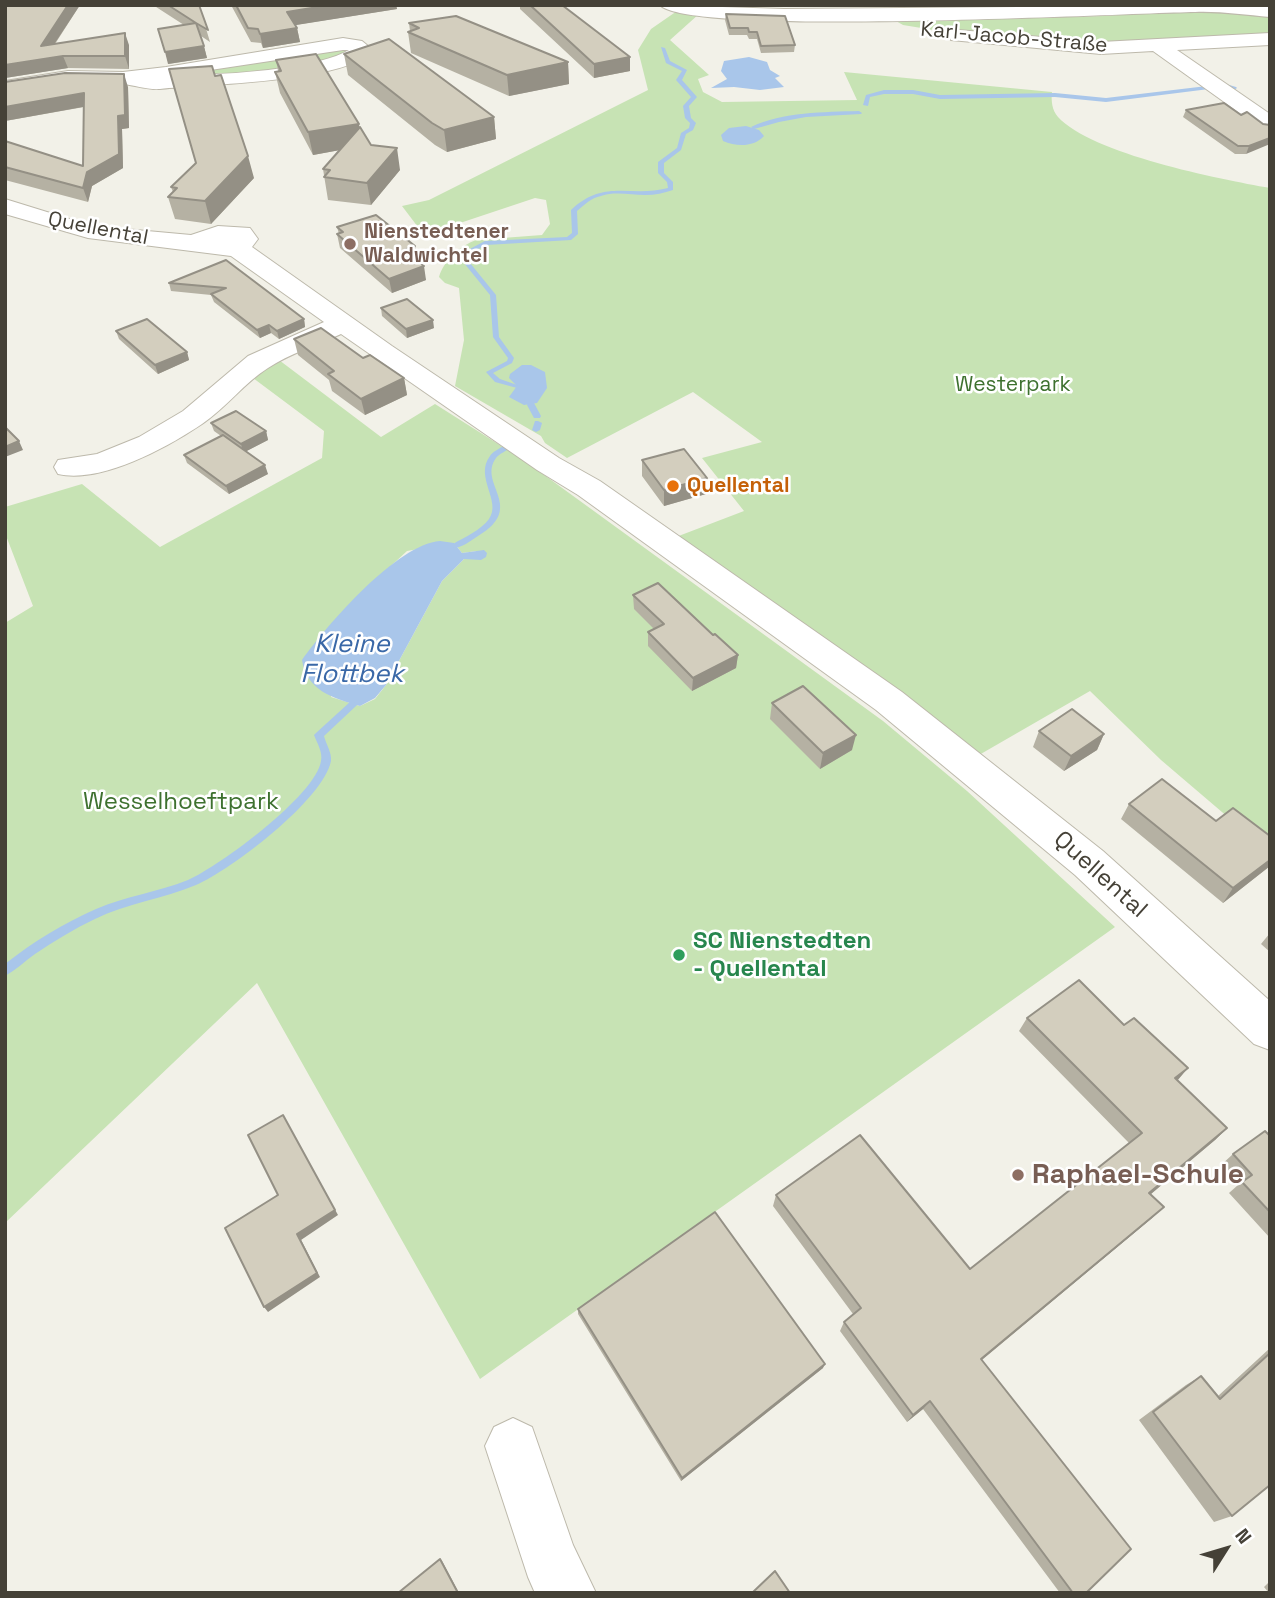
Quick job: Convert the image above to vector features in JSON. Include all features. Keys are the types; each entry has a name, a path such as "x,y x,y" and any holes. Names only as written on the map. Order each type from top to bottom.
{"street":[{"path":"675,12 737,15 853,10 1199,6 1270,12"},
{"name":"Karl-Jacob-Straße","path":"853,10 923,31 1017,43 1101,48 1270,39"},
{"path":"5,87 68,77 123,78 152,83 172,76 183,68 343,44 355,45 363,50 351,57 298,69 207,81 172,76"},
{"path":"1159,46 1270,124"},
{"name":"Quellental","path":"5,206 91,232 193,242 223,249 234,248 258,261 341,324 548,464 589,488 889,701 1089,863 1270,1030"},
{"path":"69,467 103,462 149,443 192,418 258,362 341,324"},
{"path":"513,1446 548,1557 567,1593"}],"green space":[{"path":"1187,10 1270,16 1270,36 1123,45 964,35 903,25 896,21 1104,16"},
{"name":"Westerpark","path":"677,11 699,14 670,40 709,75 698,79 703,92 722,102 857,100 844,72 1052,92 1052,105 1058,117 1098,142 1158,163 1270,188 1270,853 1161,760 1090,691 979,755 676,537 744,511 702,458 762,442 693,392 567,458 545,443 541,436 455,386 464,340 459,288 445,283 439,277 441,271 453,254 476,240 542,235 550,224 546,200 535,198 424,235 402,206 429,200 648,90 638,50 651,29"},
{"path":"338,47 355,49 334,60 227,77 186,69"},
{"name":"Wesselhoeftpark","path":"279,360 381,437 435,404 525,461 883,721 967,791 1115,927 480,1379 257,983 5,1223 5,623 33,606 5,533 5,507 82,484 160,547 322,458 324,431 253,378","holes":["454,543 462,553 477,551 464,559 442,581 386,685 375,699 360,706 331,697 348,606 407,551"]}],"water":[{"path":"749,57 767,62 770,70 780,76 775,78 784,87 760,90 711,88 727,79 721,71 724,61"},
{"path":"746,126 759,130 764,136 745,145 723,141 721,135 729,128"},
{"path":"522,365 531,365 545,372 547,388 537,403 524,405 509,397 517,386 509,378 510,374"},
{"name":"Kleine Flottbek","path":"440,541 454,543 462,553 484,550 486,557 481,560 464,559 442,581 386,685 375,698 360,706 331,696 315,686 305,671 302,660 328,627 364,588 384,571 404,556"}],"building":[{"path":"5,5 68,5 41,46 125,33 125,56 63,56 5,65"},
{"path":"168,5 199,5 208,30 196,23"},
{"path":"236,5 330,5 287,12 297,28 260,34 258,29 248,28"},
{"path":"530,5 562,5 630,57 594,64"},
{"path":"726,14 785,16 795,45 761,46 757,32 749,32 748,28 730,28"},
{"path":"456,16 568,62 507,75 408,32 419,28 409,23"},
{"path":"196,23 204,46 165,52 158,29"},
{"path":"389,39 494,117 444,130 344,54"},
{"path":"316,54 359,124 308,132 275,72 281,71 276,60"},
{"path":"212,66 215,76 221,75 248,156 205,201 168,197 177,188 171,187 196,163 169,69"},
{"path":"65,73 124,74 125,115 118,116 119,154 87,172 83,188 5,167 5,141 83,166 84,93 5,107 5,82"},
{"path":"1224,103 1241,115 1247,112 1263,124 1270,125 1270,138 1249,146 1238,146 1186,110"},
{"path":"360,127 371,145 397,148 367,183 324,177 330,170 323,169"},
{"path":"376,215 415,246 404,250 424,266 389,279 337,234 343,232 337,227"},
{"path":"226,260 304,319 277,331 269,325 257,330 211,294 226,288 169,283"},
{"path":"407,299 433,320 406,329 381,308"},
{"path":"147,319 187,352 155,365 116,331"},
{"path":"321,328 363,358 370,355 404,378 361,399 328,374 334,371 294,339"},
{"path":"236,411 266,431 241,444 211,423"},
{"path":"5,427 19,441 5,447"},
{"path":"223,435 265,465 226,486 184,455"},
{"path":"684,449 707,478 664,490 642,460"},
{"path":"658,583 738,655 693,678 648,632 664,624 633,595"},
{"path":"803,686 856,735 823,753 772,703"},
{"path":"1072,709 1104,734 1071,756 1039,731"},
{"path":"1162,779 1216,821 1233,808 1270,836 1270,860 1233,888 1129,804"},
{"path":"1079,980 1124,1025 1134,1018 1188,1068 1175,1078 1227,1128 1149,1193 1164,1207 981,1359 1131,1549 1086,1593 1073,1593 930,1401 913,1415 844,1322 861,1308 776,1195 860,1135 970,1269 1142,1133 1027,1018"},
{"path":"283,1115 335,1210 297,1234 317,1273 264,1307 225,1228 278,1195 248,1135"},
{"path":"1265,1131 1270,1136 1270,1212 1242,1182 1252,1175 1233,1154"},
{"path":"715,1212 825,1364 682,1478 578,1309"},
{"path":"1270,1353 1270,1485 1232,1516 1153,1412 1201,1376 1220,1399"},
{"path":"440,1559 458,1593 398,1593"},
{"path":"775,1571 790,1593 752,1593"}],"waterway":[{"name":"Kleine Flottbek","path":"517,386 497,381 489,372 510,362 511,358 496,337 493,295 467,263 467,252 485,243 569,239 575,234 574,210 598,194 645,193 671,189 670,182 661,173 661,162 679,149 684,133 691,129 693,123 688,118 686,106 694,97 679,80 685,71 668,62 663,48"},
{"path":"1226,86 1234,88"},
{"path":"866,105 868,96 884,92 913,92 940,97 1055,95 1106,100 1207,88"},
{"path":"754,127 806,116 859,113"},
{"name":"Kleine Flottbek","path":"531,405 537,416"},
{"name":"Kleine Flottbek","path":"536,430 538,423"},
{"name":"Kleine Flottbek","path":"456,546 480,532 492,521 497,511 488,470 493,456 506,448"},
{"name":"Kleine Flottbek","path":"5,971 43,943 83,920 131,900 193,882 247,847 290,811 320,775 326,758 319,735 353,704"}],"place":[{"name":"Nienstedtener Waldwichtel","path":"350,244"},
{"name":"Quellental","path":"673,486"},
{"name":"SC Nienstedten - Quellental","path":"679,955"},
{"name":"Raphael-Schule","path":"1018,1175"}]}
